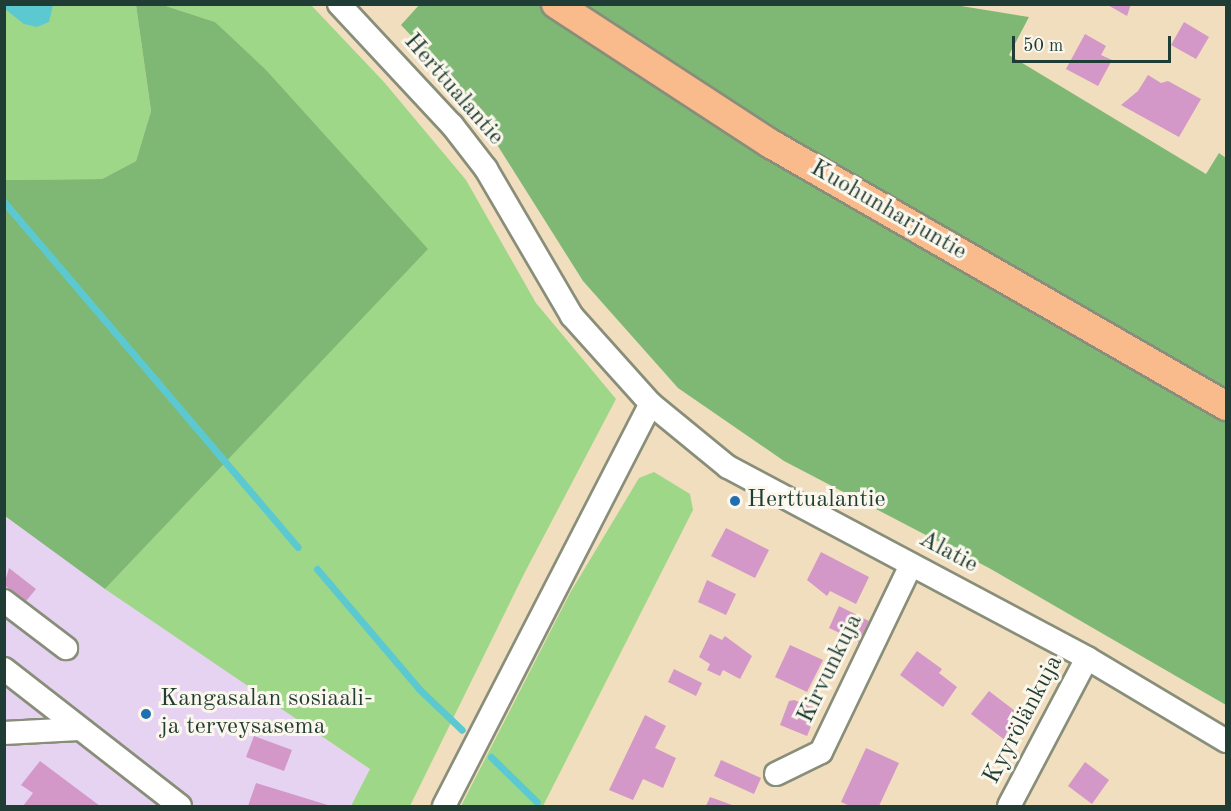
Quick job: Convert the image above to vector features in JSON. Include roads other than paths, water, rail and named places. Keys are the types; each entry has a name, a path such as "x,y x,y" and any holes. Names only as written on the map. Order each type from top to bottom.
{"main road":[{"name":"Kuohunharjuntie","path":"556,4 771,144 1227,406"}],"street":[{"name":"Herttualantie","path":"339,4 452,125 486,169 572,316 651,404"},
{"name":"Alatie","path":"651,404 728,467 1087,658 1227,741"},
{"path":"444,807 651,404"},
{"name":"Kirvunkuja","path":"776,774 821,752 911,565"},
{"path":"4,601 66,648"},
{"name":"Kyyrölänkuja","path":"1009,807 1087,658"},
{"path":"8,680 79,729 180,807"},
{"path":"4,733 79,729"}],"water":[{"path":"5,4 53,5 49,22 37,27 24,24 5,9"}],"waterway":[{"path":"4,202 298,547"},
{"path":"317,569 419,689 462,730"},
{"path":"491,757 537,802"}],"place":[{"name":"Herttualantie","path":"735,501"},
{"name":"Kangasalan sosiaali- ja terveysasema","path":"146,714"}]}
